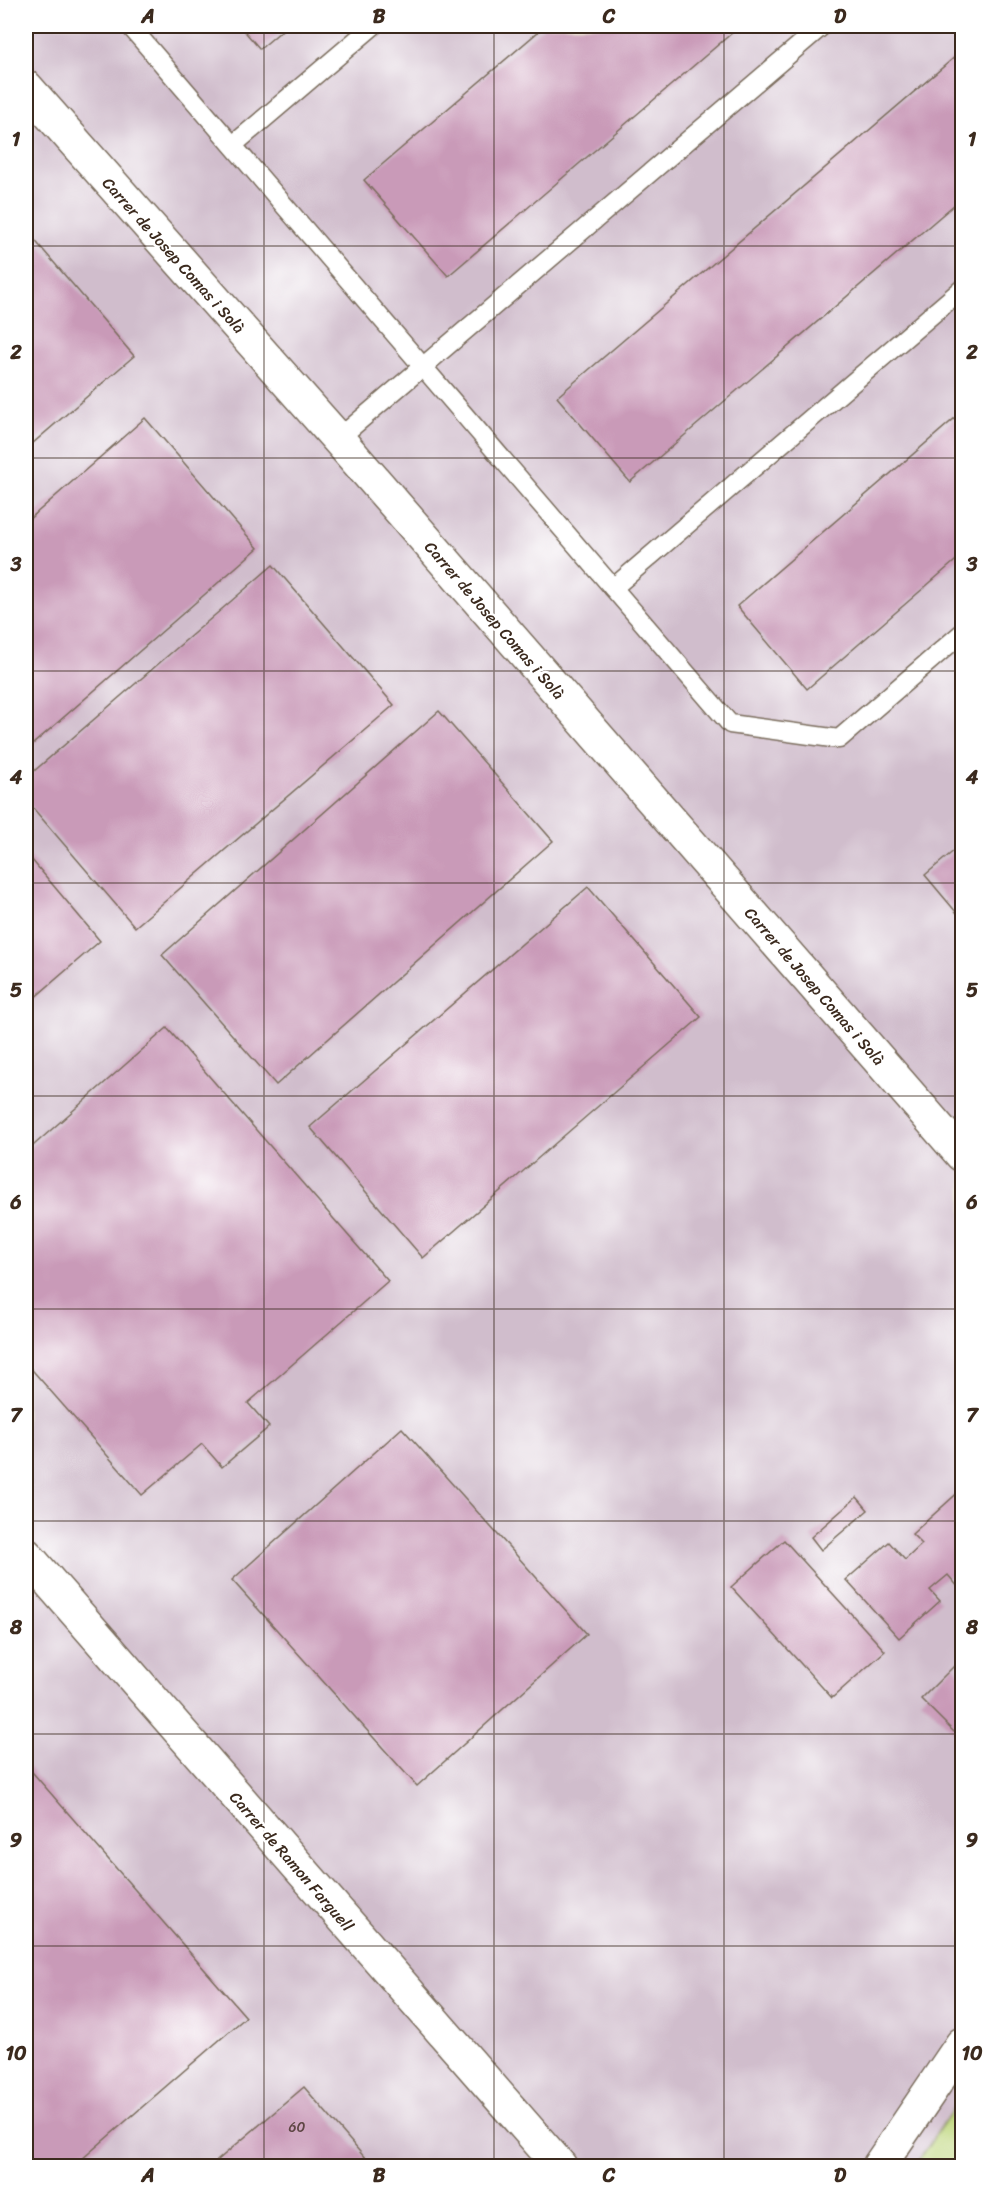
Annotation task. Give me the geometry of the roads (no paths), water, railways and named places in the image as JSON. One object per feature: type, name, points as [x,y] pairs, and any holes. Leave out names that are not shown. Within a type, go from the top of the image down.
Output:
[{"type":"street","name":"Carrer de Josep Comas i Solà","points":[[26,87],[338,439],[963,1155]]},
{"type":"street","name":"Carrer de Ramon Farguell","points":[[26,1555],[560,2166]]},
{"type":"street","points":[[879,2166],[963,2044]]},
{"type":"lane","points":[[130,26],[730,724],[839,739],[963,633]]},
{"type":"lane","points":[[233,145],[373,26]]},
{"type":"lane","points":[[338,439],[822,26]]},
{"type":"lane","points":[[613,588],[963,289]]}]
